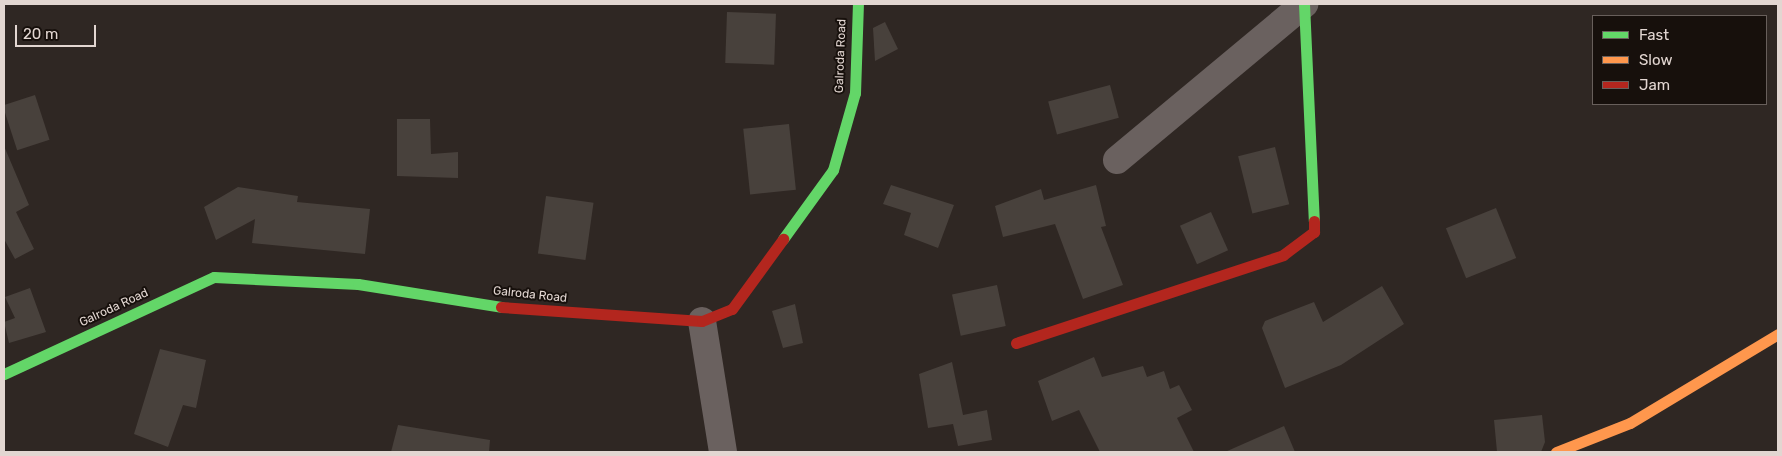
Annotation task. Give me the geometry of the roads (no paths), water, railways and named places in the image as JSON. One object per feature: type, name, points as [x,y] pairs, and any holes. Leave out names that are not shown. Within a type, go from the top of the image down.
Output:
[{"type":"street","name":"Galroda Road","points":[[4,374],[214,277],[358,284],[523,311],[702,322],[732,309],[833,170],[855,93],[858,4]]},
{"type":"street","points":[[1117,160],[1304,4]]},
{"type":"street","points":[[1016,343],[1283,255],[1314,232],[1304,4]]},
{"type":"street","points":[[702,322],[723,452]]},
{"type":"street","points":[[1556,452],[1630,423],[1778,334]]}]
